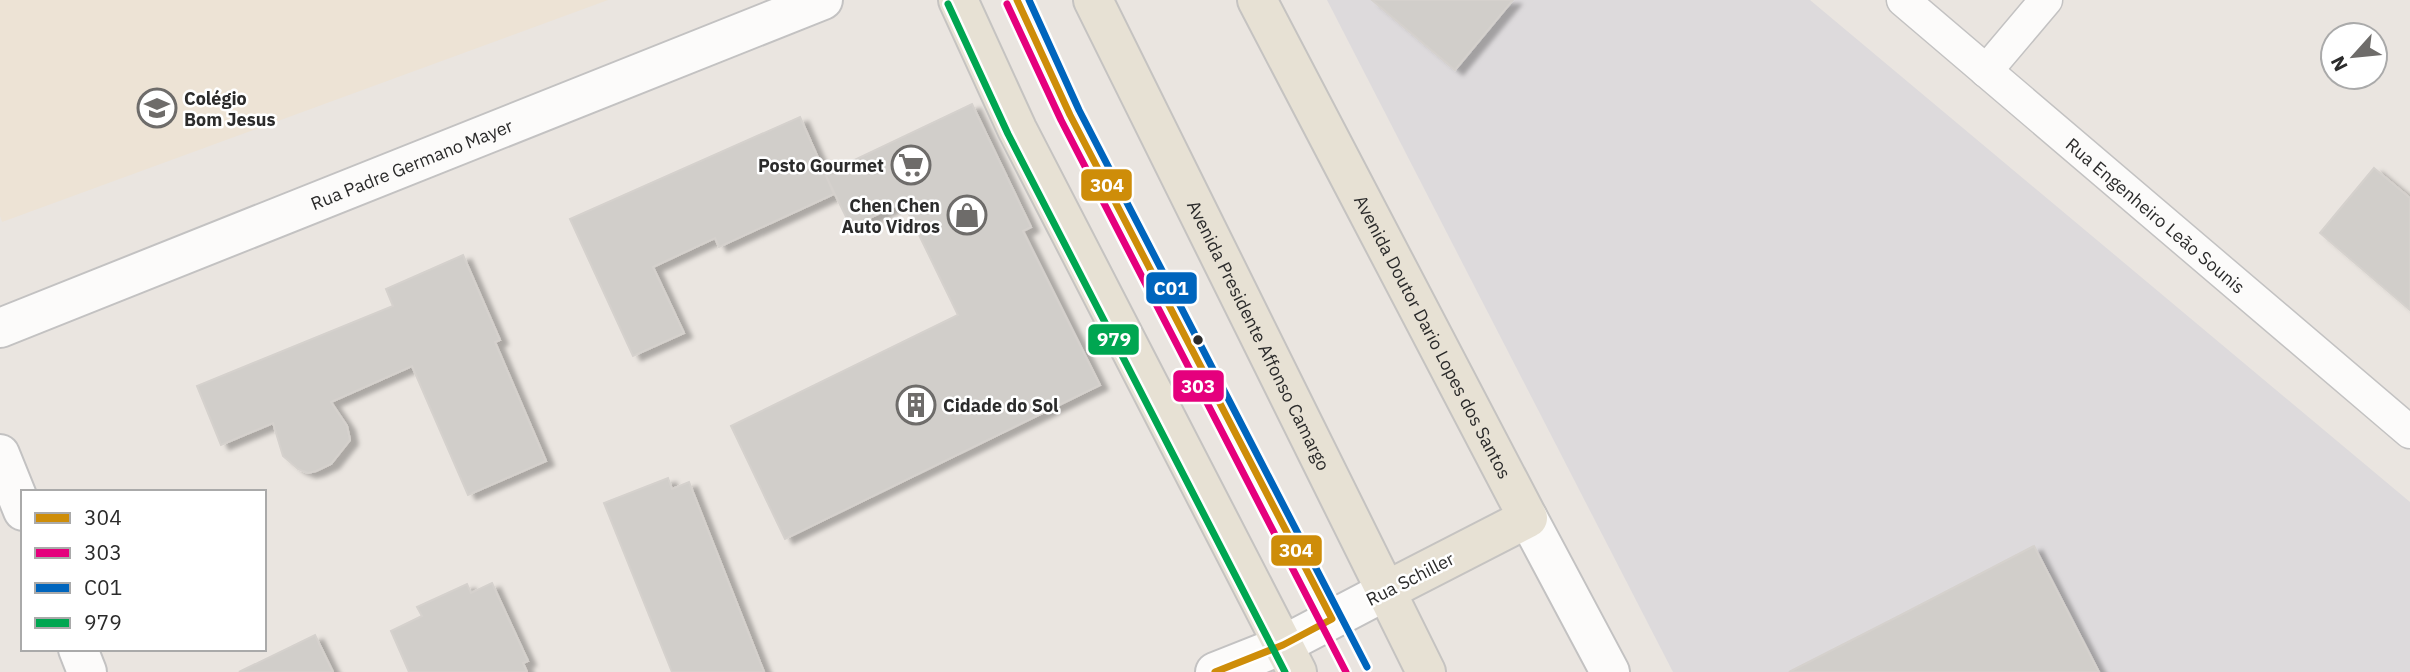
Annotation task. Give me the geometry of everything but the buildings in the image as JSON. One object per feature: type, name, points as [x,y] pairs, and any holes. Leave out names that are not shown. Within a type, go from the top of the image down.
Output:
[{"type":"main road","points":[[958,0],[1017,129],[1290,659]]},
{"type":"main road","name":"Avenida Presidente Affonso Camargo","points":[[1093,0],[1426,672]]},
{"type":"main road","name":"Avenida Doutor Dario Lopes dos Santos","points":[[1257,0],[1528,518]]},
{"type":"main road","name":"Rua Schiller","points":[[1386,591],[1528,518]]},
{"type":"street","name":"Rua Padre Germano Mayer","points":[[0,328],[823,0]]},
{"type":"street","name":"Rua Engenheiro Leão Sounis","points":[[1903,0],[2410,432]]},
{"type":"street","points":[[1986,71],[2046,0]]},
{"type":"street","points":[[0,454],[21,506]]},
{"type":"street","name":"Avenida Doutor Dario Lopes dos Santos","points":[[1528,518],[1609,672]]},
{"type":"street","name":"Rua Schiller","points":[[1215,672],[1290,659],[1386,591]]},
{"type":"street","points":[[79,651],[87,672]]},
{"type":"shaded area","name":"Colégio Bom Jesus","points":[[0,0],[608,0],[2,222]]},
{"type":"shaded area","points":[[1327,0],[1810,0],[2410,502],[2410,672],[1673,672]]},
{"type":"transit line","name":"304","points":[[1017,0],[1070,115],[1332,619],[1283,645],[1215,672]]},
{"type":"transit line","name":"C01","points":[[1029,0],[1079,110],[1367,667]]},
{"type":"transit line","name":"979","points":[[948,4],[1008,134],[1285,672]]},
{"type":"transit line","name":"303","points":[[1007,4],[1061,120],[1346,672]]},
{"type":"place","name":"Colégio Bom Jesus","points":[[157,108]]},
{"type":"place","name":"Posto Gourmet","points":[[911,165]]},
{"type":"place","name":"Chen Chen Auto Vidros","points":[[967,215]]},
{"type":"place","name":"Cidade do Sol","points":[[916,405]]}]
